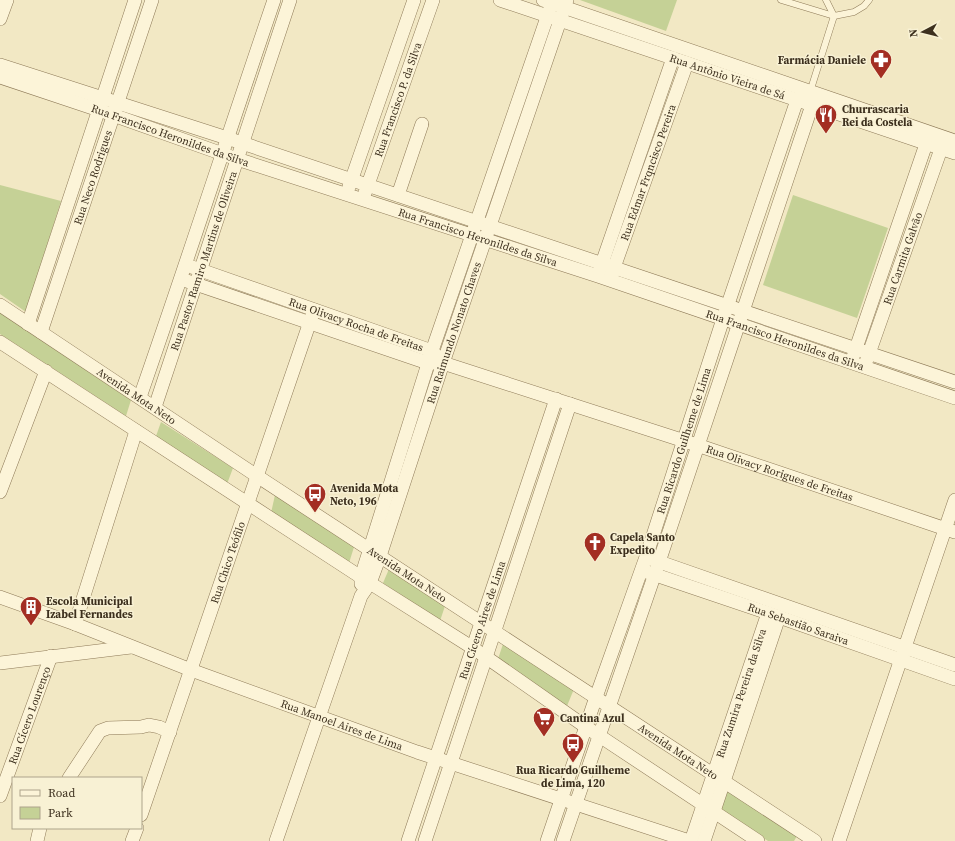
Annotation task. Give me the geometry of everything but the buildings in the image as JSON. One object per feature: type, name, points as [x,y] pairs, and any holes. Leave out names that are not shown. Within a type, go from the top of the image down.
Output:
[{"type":"street","points":[[0,19],[7,0]]},
{"type":"street","name":"Rua Neco Rodrigues","points":[[28,324],[135,0]]},
{"type":"street","name":"Rua Neco Rodrigues","points":[[41,332],[152,0]]},
{"type":"street","name":"Rua Pastor Ramiro Martins de Oliveira","points":[[140,398],[274,0]]},
{"type":"street","name":"Rua Pastor Ramiro Martins de Oliveira","points":[[155,407],[290,0]]},
{"type":"street","name":"Rua Francisco P. da Silva","points":[[346,194],[414,0]]},
{"type":"street","name":"Rua Francisco P. da Silva","points":[[362,200],[433,0]]},
{"type":"street","name":"Rua Antônio Vieira de Sá","points":[[500,0],[955,153]]},
{"type":"street","name":"Rua Antônio Vieira de Sá","points":[[556,2],[810,92],[955,141]]},
{"type":"street","name":"Rua Raimundo Nonato Chaves","points":[[276,841],[361,596],[408,452],[443,363],[490,226],[553,18],[556,2]]},
{"type":"street","name":"Rua Raimundo Nonato Chaves","points":[[408,452],[430,357],[477,221],[553,18]]},
{"type":"street","name":"Rua Edmar Frqncisco Pereira","points":[[608,266],[640,155],[673,58]]},
{"type":"street","name":"Rua Edmar Frqncisco Pereira","points":[[603,279],[652,160],[687,63]]},
{"type":"street","name":"Rua Francisco Heronildes da Silva","points":[[0,65],[116,109],[227,138],[955,382]]},
{"type":"street","name":"Rua Francisco Heronildes da Silva","points":[[0,77],[101,104]]},
{"type":"street","points":[[797,100],[810,92]]},
{"type":"street","name":"Rua Ricardo Guilheme de Lima","points":[[563,841],[608,706],[659,562],[812,105],[810,92]]},
{"type":"street","name":"Rua Ricardo Guilheme de Lima","points":[[547,841],[646,557],[723,319],[797,100]]},
{"type":"street","name":"Rua Francisco Heronildes da Silva","points":[[116,109],[222,153],[738,324],[955,398]]},
{"type":"street","points":[[398,195],[422,124]]},
{"type":"street","name":"Rua Carmita Galvão","points":[[851,362],[926,144]]},
{"type":"street","name":"Rua Carmita Galvão","points":[[865,367],[868,353],[941,149]]},
{"type":"street","points":[[640,155],[652,160]]},
{"type":"street","name":"Rua Olivacy Rocha de Freitas","points":[[186,265],[278,298],[312,316],[430,357],[443,363]]},
{"type":"street","name":"Rua Olivacy Rocha de Freitas","points":[[181,279],[274,310],[312,316]]},
{"type":"street","points":[[274,310],[278,298]]},
{"type":"street","name":"Avenida Mota Neto","points":[[0,305],[257,476],[815,841]]},
{"type":"street","name":"Rua Chico Teófilo","points":[[142,812],[312,316]]},
{"type":"street","points":[[0,342],[365,580],[473,648],[485,658],[598,736],[758,841]]},
{"type":"street","name":"Rua Olivacy Rorigues de Freitas","points":[[443,363],[697,445],[950,531]]},
{"type":"street","points":[[0,492],[46,371]]},
{"type":"street","points":[[936,391],[941,378]]},
{"type":"street","name":"Rua Cícero Aires de Lima","points":[[408,841],[556,399]]},
{"type":"street","name":"Rua Cícero Aires de Lima","points":[[425,841],[570,404]]},
{"type":"street","points":[[75,624],[136,431]]},
{"type":"street","points":[[839,841],[903,654],[950,531],[955,500]]},
{"type":"street","points":[[514,524],[528,530]]},
{"type":"street","points":[[654,532],[667,536]]},
{"type":"street","name":"Rua Sebastião Saraiva","points":[[646,557],[903,654],[955,679]]},
{"type":"street","name":"Rua Sebastião Saraiva","points":[[641,570],[773,615],[903,654],[955,665]]},
{"type":"street","name":"Rua Manoel Aires de Lima","points":[[0,597],[75,624],[191,670],[436,758],[690,841]]},
{"type":"street","name":"Rua Zumira Pereira da Silva","points":[[704,841],[709,808],[773,615]]},
{"type":"street","points":[[0,663],[133,647]]},
{"type":"street","name":"Rua Cícero Lourenço","points":[[0,796],[6,763],[51,656]]},
{"type":"street","points":[[70,777],[100,731],[104,729],[141,727],[149,725],[159,727],[170,732]]},
{"type":"street","name":"Rua Zumira Pereira da Silva","points":[[690,841],[709,808]]},
{"type":"street","points":[[37,841],[40,829]]},
{"type":"street","points":[[132,841],[137,829]]},
{"type":"lane","points":[[781,0],[834,16],[854,12],[864,6],[869,0]]},
{"type":"lane","points":[[826,0],[834,16]]},
{"type":"lane","name":"Rua Ricardo Guilheme de Lima","points":[[810,92],[834,16]]},
{"type":"green space","points":[[580,0],[677,0],[666,31]]},
{"type":"green space","points":[[0,185],[61,201],[26,312],[0,294]]},
{"type":"green space","points":[[793,195],[888,228],[857,318],[763,285]]},
{"type":"green space","points":[[0,312],[131,400],[126,416],[0,334]]},
{"type":"green space","points":[[161,422],[233,468],[227,484],[155,439]]},
{"type":"green space","points":[[275,495],[354,547],[349,563],[271,513]]},
{"type":"green space","points":[[389,569],[445,606],[440,621],[383,583]]},
{"type":"green space","points":[[503,644],[574,689],[567,706],[498,659]]},
{"type":"green space","points":[[729,787],[797,836],[794,841],[768,841],[721,809]]},
{"type":"place","name":"Farmácia Daniele","points":[[881,80]]},
{"type":"place","name":"Churrascaria Rei da Costela","points":[[826,134]]},
{"type":"place","name":"Avenida Mota Neto, 196","points":[[315,514]]},
{"type":"place","name":"Capela Santo Expedito","points":[[595,562]]},
{"type":"place","name":"Escola Municipal Izabel Fernandes","points":[[31,626]]},
{"type":"place","name":"Cantina Azul","points":[[544,738]]},
{"type":"place","name":"Rua Ricardo Guilheme de Lima, 120","points":[[573,764]]}]
